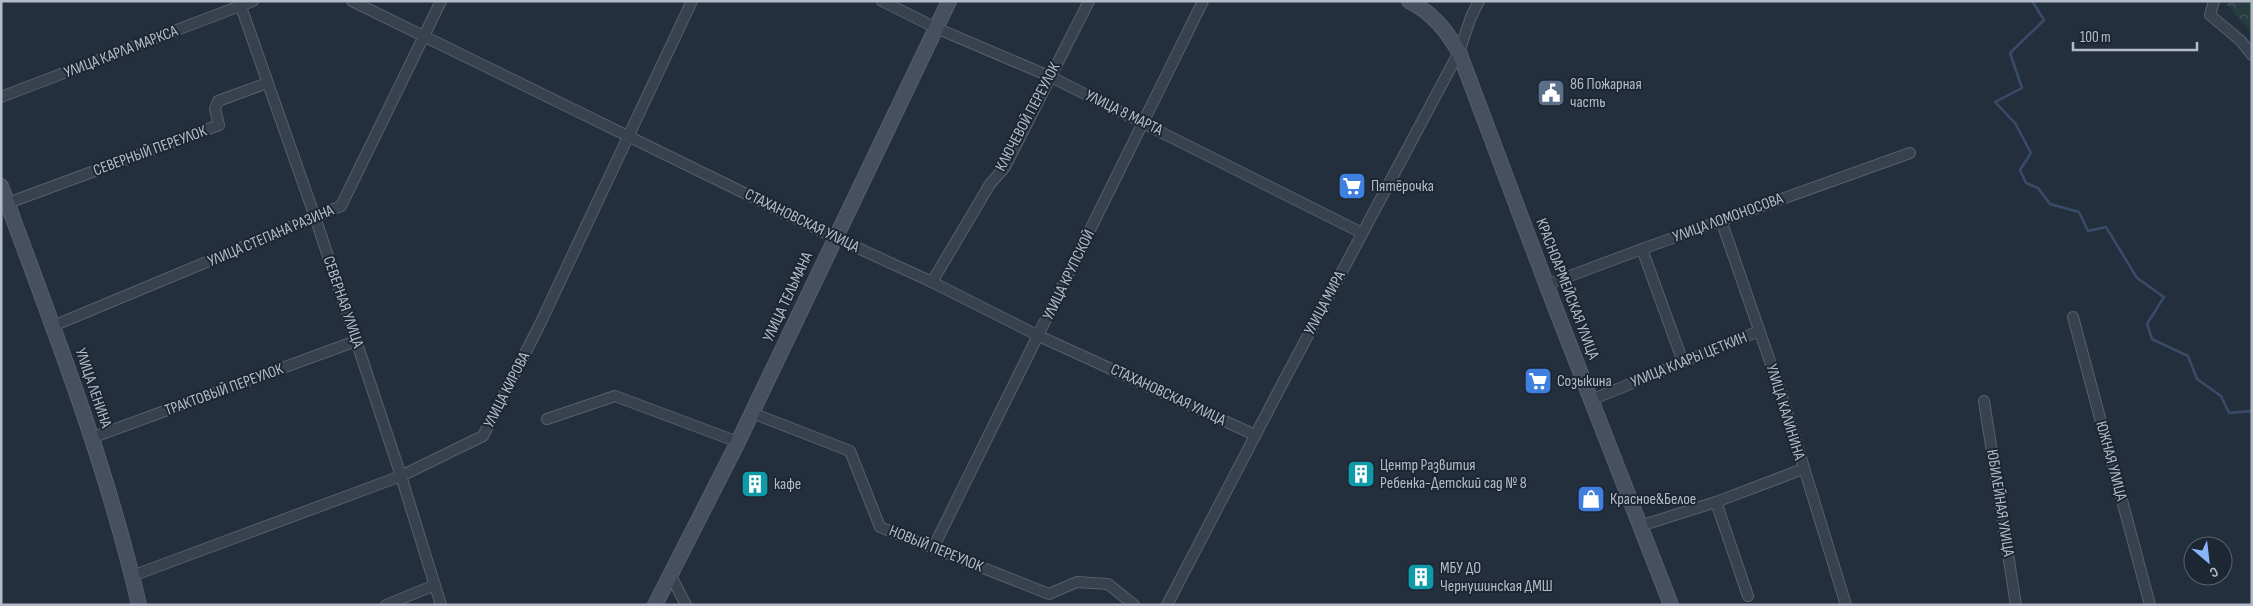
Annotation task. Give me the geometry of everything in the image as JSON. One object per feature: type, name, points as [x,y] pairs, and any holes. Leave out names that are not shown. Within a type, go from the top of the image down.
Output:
[{"type":"street","points":[[240,4],[253,1]]},
{"type":"street","name":"СТАХАНОВСКАЯ УЛИЦА","points":[[352,1],[836,238],[932,282],[1039,336],[1255,435]]},
{"type":"street","name":"УЛИЦА СТЕПАНА РАЗИНА","points":[[53,326],[341,206],[441,1]]},
{"type":"street","name":"УЛИЦА КИРОВА","points":[[132,576],[402,476],[483,436],[540,324],[692,1]]},
{"type":"street","name":"УЛИЦА 8 МАРТА","points":[[882,1],[936,28],[1051,77],[1362,233]]},
{"type":"street","name":"УЛИЦА ТЕЛЬМАНА","points":[[654,605],[671,576],[738,442],[949,1]]},
{"type":"street","name":"КЛЮЧЕВОЙ ПЕРЕУЛОК","points":[[932,282],[990,184],[1005,167],[1088,1]]},
{"type":"street","name":"УЛИЦА КРУПСКОЙ","points":[[932,548],[1039,336],[1203,1]]},
{"type":"street","name":"КРАСНОАРМЕЙСКАЯ УЛИЦА","points":[[1409,1],[1424,8],[1444,27],[1459,52],[1546,286],[1671,605]]},
{"type":"street","name":"УЛИЦА МИРА","points":[[1167,605],[1255,435],[1459,52],[1471,17],[1479,1]]},
{"type":"street","points":[[2214,1],[2210,15],[2241,41],[2252,55]]},
{"type":"street","name":"СЕВЕРНАЯ УЛИЦА","points":[[240,4],[402,476],[441,605]]},
{"type":"street","name":"УЛИЦА КАРЛА МАРКСА","points":[[1,97],[240,4]]},
{"type":"street","name":"СЕВЕРНЫЙ ПЕРЕУЛОК","points":[[8,203],[219,125],[216,109],[218,101],[267,83]]},
{"type":"street","name":"УЛИЦА ЛОМОНОСОВА","points":[[1546,286],[1721,220],[1910,154]]},
{"type":"street","name":"УЛИЦА ЛЕНИНА","points":[[1,186],[53,326],[91,438],[139,605]]},
{"type":"street","name":"УЛИЦА КАЛИНИНА","points":[[1721,220],[1782,396],[1846,605]]},
{"type":"street","points":[[1642,249],[1683,362]]},
{"type":"street","name":"ЮЖНАЯ УЛИЦА","points":[[2073,316],[2150,605]]},
{"type":"street","name":"УЛИЦА КЛАРЫ ЦЕТКИН","points":[[1590,400],[1759,331]]},
{"type":"street","name":"ТРАКТОВЫЙ ПЕРЕУЛОК","points":[[91,438],[356,341]]},
{"type":"street","points":[[547,419],[615,396],[738,442]]},
{"type":"street","name":"ЮБИЛЕЙНАЯ УЛИЦА","points":[[1984,401],[2016,605]]},
{"type":"street","name":"НОВЫЙ ПЕРЕУЛОК","points":[[752,413],[850,450],[880,527],[1048,594],[1078,582],[1108,584],[1134,605]]},
{"type":"street","points":[[1640,526],[1716,502],[1803,468]]},
{"type":"street","points":[[1716,502],[1748,596]]},
{"type":"street","points":[[671,576],[686,605]]},
{"type":"street","points":[[386,605],[435,585]]},
{"type":"green space","points":[[2224,1],[2252,1],[2252,34]]},
{"type":"waterway","points":[[2032,1],[2044,20],[2010,53],[2022,88],[1995,102],[2015,123],[2031,153],[2020,170],[2026,183],[2038,188],[2050,204],[2079,212],[2088,231],[2106,227],[2137,278],[2164,297],[2147,324],[2152,339],[2188,356],[2197,379],[2221,396],[2229,413],[2252,411]]},
{"type":"place","name":"86 Пожарная часть","points":[[1551,93]]},
{"type":"place","name":"Пятёрочка","points":[[1352,186]]},
{"type":"place","name":"Созыкина","points":[[1538,381]]},
{"type":"place","name":"Центр Развития Ребенка-Детский сад № 8","points":[[1361,474]]},
{"type":"place","name":"кафе","points":[[755,484]]},
{"type":"place","name":"Красное&Белое","points":[[1591,499]]},
{"type":"place","name":"МБУ ДО Чернушинская ДМШ","points":[[1421,577]]}]
